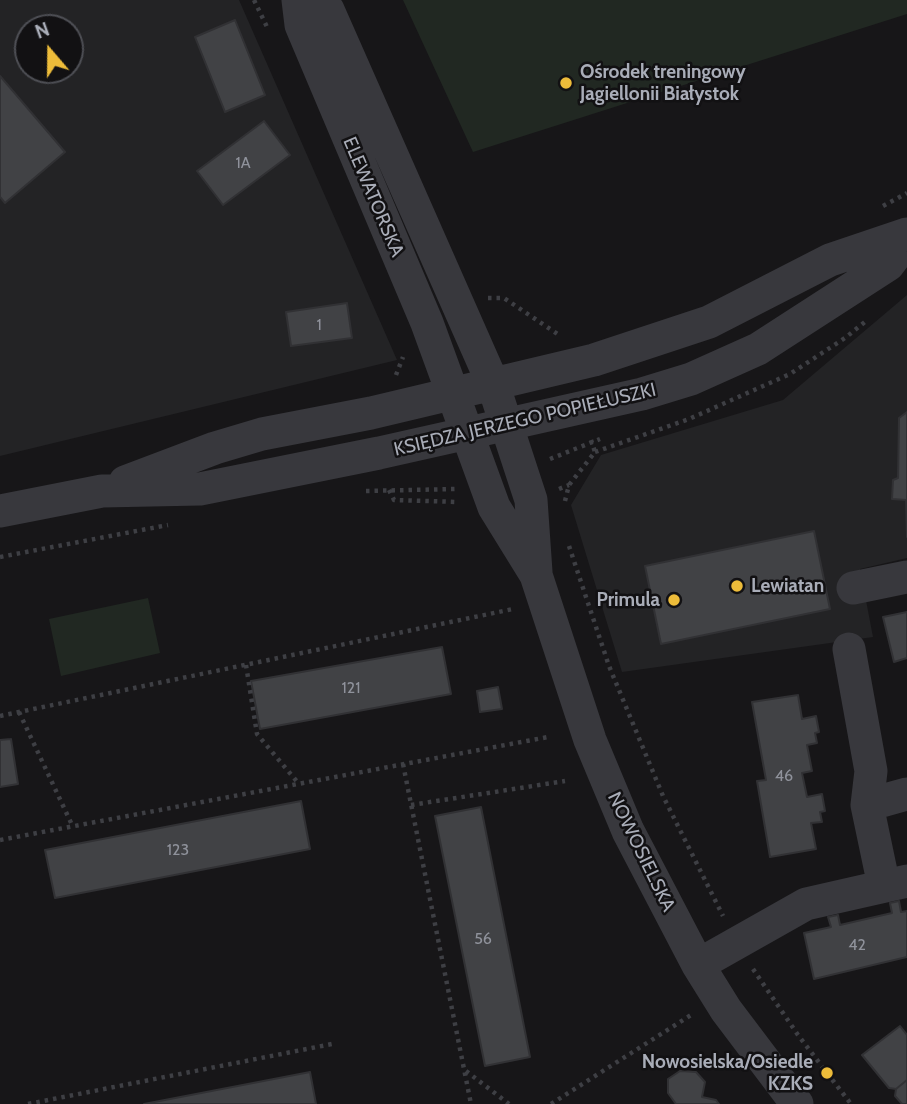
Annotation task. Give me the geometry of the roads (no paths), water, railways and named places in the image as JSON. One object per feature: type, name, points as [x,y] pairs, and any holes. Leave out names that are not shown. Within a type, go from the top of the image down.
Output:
[{"type":"street","name":"ELEWATORSKA","points":[[298,0],[301,25],[454,393],[468,434]]},
{"type":"street","name":"ELEWATORSKA","points":[[318,0],[328,10],[493,384],[505,424]]},
{"type":"street","name":"KSIĘDZA JERZEGO POPIEŁUSZKI","points":[[0,511],[102,491],[215,448],[262,434],[371,413],[594,360],[709,322],[830,260],[907,234]]},
{"type":"street","name":"KSIĘDZA JERZEGO POPIEŁUSZKI","points":[[102,491],[200,489],[468,434],[642,394],[691,379],[758,349],[888,265],[907,240]]},
{"type":"street","name":"NOWOSIELSKA","points":[[505,424],[531,500],[536,575]]},
{"type":"street","name":"NOWOSIELSKA","points":[[468,434],[494,507],[536,575],[590,740],[628,831],[698,965],[726,1010],[797,1104]]},
{"type":"street","points":[[853,588],[907,577]]},
{"type":"street","points":[[698,965],[806,904],[895,883],[867,805],[872,771],[849,649]]},
{"type":"street","points":[[867,805],[907,794]]},
{"type":"place","name":"Ośrodek treningowy Jagiellonii Białystok","points":[[566,83]]},
{"type":"place","name":"Lewiatan","points":[[737,586]]},
{"type":"place","name":"Primula","points":[[674,600]]},
{"type":"place","name":"Nowosielska/Osiedle KZKS","points":[[827,1073]]}]
